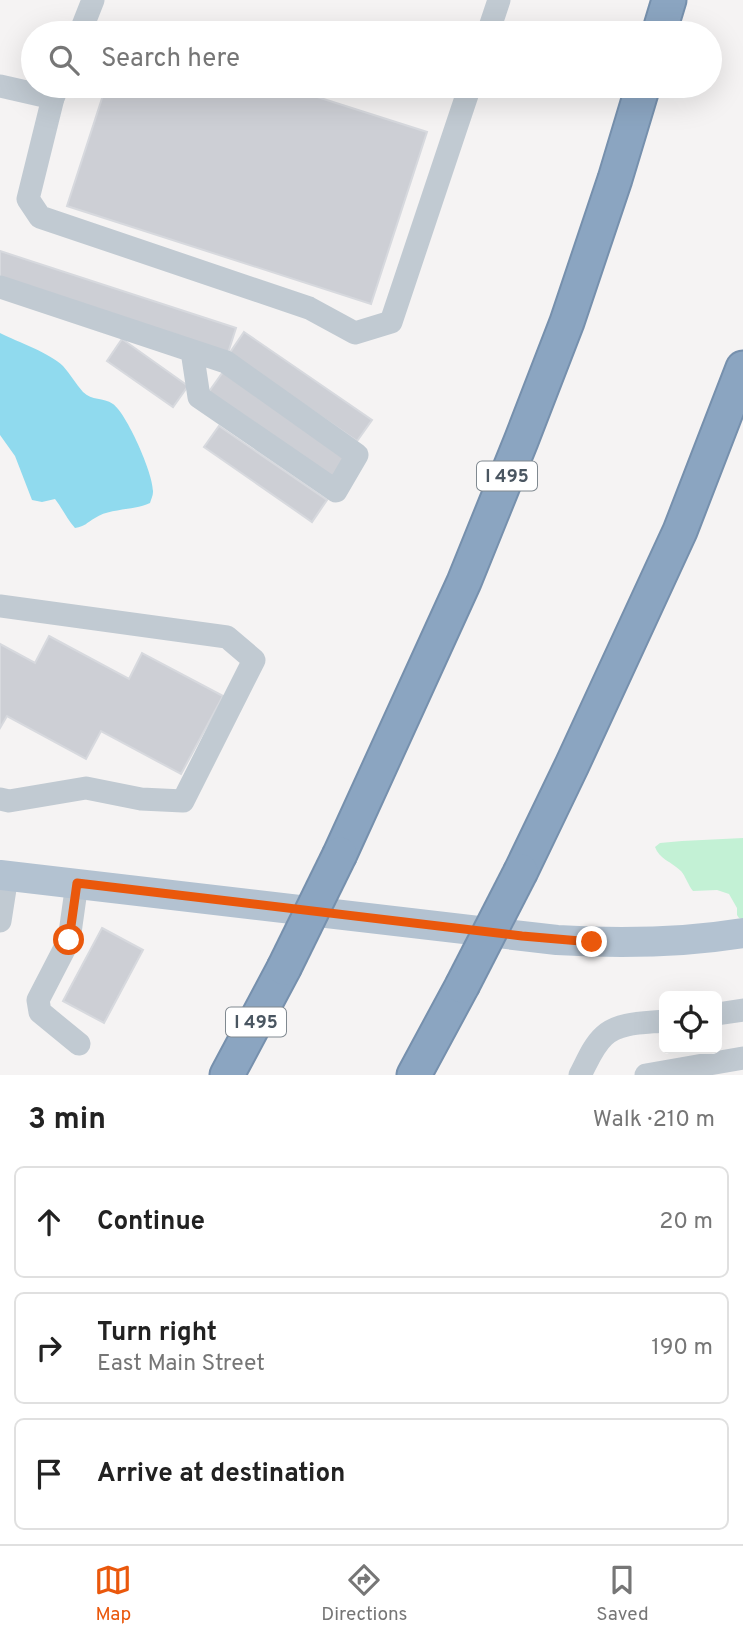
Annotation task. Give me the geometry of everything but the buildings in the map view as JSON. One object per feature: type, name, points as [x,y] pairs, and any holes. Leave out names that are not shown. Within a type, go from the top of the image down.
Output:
[{"type":"highway","points":[[663,21],[669,0]]},
{"type":"highway","name":"I 495","points":[[227,1075],[340,854],[464,582],[571,309],[639,98]]},
{"type":"highway","points":[[414,1075],[521,871],[572,765],[680,531],[743,368]]},
{"type":"main road","points":[[3,875],[557,940],[662,942],[743,933]]},
{"type":"lane","points":[[84,21],[93,0]]},
{"type":"lane","points":[[492,21],[499,0]]},
{"type":"lane","points":[[0,86],[21,88]]},
{"type":"lane","points":[[53,98],[28,199],[40,217],[309,309],[355,333],[391,322],[466,98]]},
{"type":"lane","points":[[0,287],[226,362],[357,455],[336,491],[199,397],[192,351]]},
{"type":"lane","points":[[0,606],[227,638],[254,660],[183,801],[141,799],[86,788],[9,801],[0,799]]},
{"type":"lane","points":[[0,921],[3,875]]},
{"type":"lane","points":[[77,883],[69,940],[38,1000],[40,1012],[79,1044]]},
{"type":"lane","points":[[722,1013],[743,1010]]},
{"type":"lane","points":[[580,1075],[605,1035],[618,1027],[659,1022]]},
{"type":"lane","points":[[646,1075],[743,1058]]},
{"type":"green space","points":[[743,838],[743,919],[737,915],[737,908],[729,894],[717,890],[693,891],[681,871],[655,847],[660,843]]},
{"type":"water","points":[[0,333],[57,361],[86,395],[109,402],[119,410],[132,432],[149,472],[153,492],[150,503],[101,515],[75,528],[55,499],[42,502],[32,500],[15,456],[0,435]]},
{"type":"route","points":[[69,940],[77,883],[592,942]]}]
